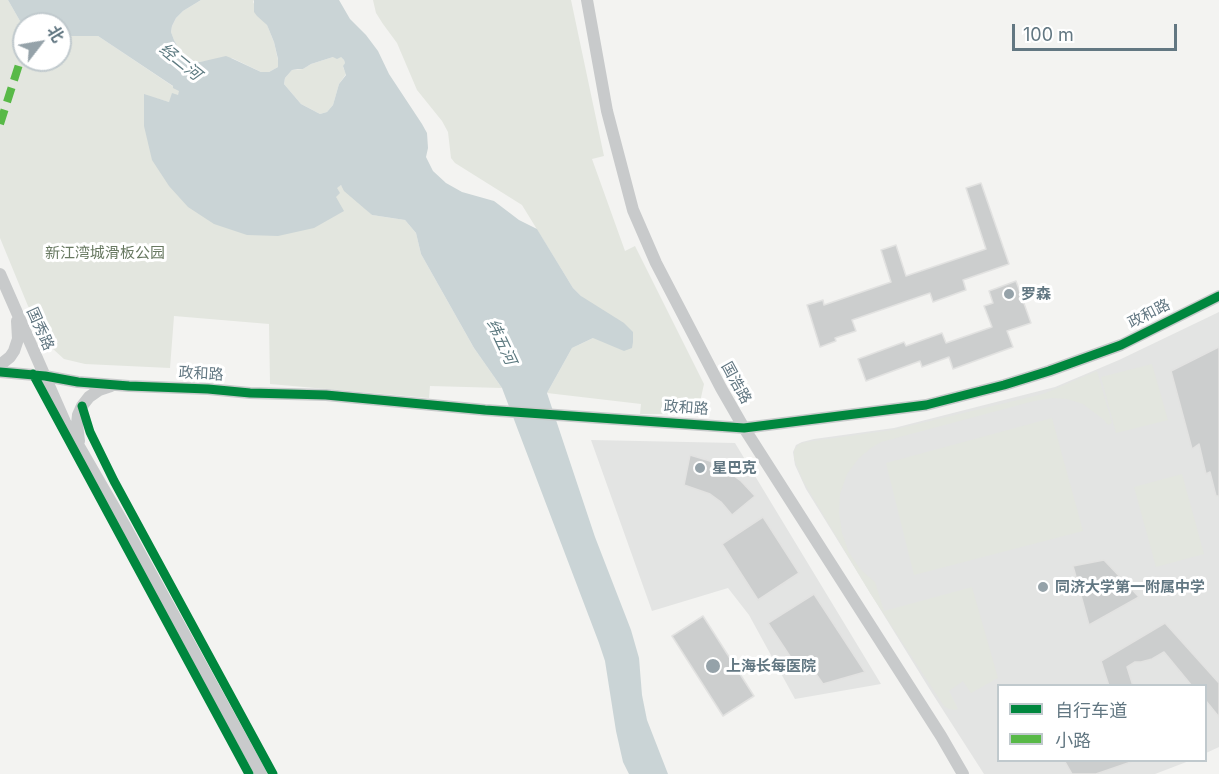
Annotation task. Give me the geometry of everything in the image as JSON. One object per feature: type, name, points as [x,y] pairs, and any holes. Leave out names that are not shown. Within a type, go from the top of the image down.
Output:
[{"type":"street","name":"国浩路","points":[[587,0],[607,111],[633,210],[656,263],[744,428],[963,774]]},
{"type":"street","name":"国秀路","points":[[0,274],[65,422],[125,526],[261,774]]},
{"type":"street","name":"政和路","points":[[80,448],[76,424],[78,415],[89,397],[112,385],[326,395],[490,410],[744,428],[926,405],[1004,385],[1121,345],[1219,296]]},
{"type":"street","points":[[0,365],[10,357],[18,339],[15,308]]},
{"type":"street","name":"政和路","points":[[0,372],[129,386]]},
{"type":"shaded area","name":"同济大学第一附属中学","points":[[1219,312],[1219,747],[1207,753],[1207,684],[997,684],[997,762],[1186,762],[1155,774],[984,774],[806,489],[795,465],[793,452],[796,445],[814,439],[894,428],[1055,387],[1119,360]]},
{"type":"shaded area","points":[[591,440],[735,443],[881,684],[795,699],[749,615],[728,588],[652,611]]},
{"type":"green space","name":"新江湾城滑板公园","points":[[0,0],[8,0],[15,12],[12,12],[12,72],[72,72],[72,36],[98,36],[180,91],[169,102],[144,95],[336,196],[337,187],[341,185],[372,215],[405,220],[416,233],[421,254],[474,348],[502,388],[430,386],[429,398],[270,384],[269,324],[174,316],[170,368],[85,364],[64,359],[53,349],[28,306],[0,238]]},
{"type":"green space","points":[[201,0],[254,0],[274,42],[278,67],[269,72],[261,72],[232,58],[194,62],[185,58],[174,40],[171,32],[172,26],[183,11]]},
{"type":"green space","points":[[373,0],[571,0],[604,156],[592,159],[625,251],[635,246],[704,384],[700,402],[687,414],[640,414],[641,404],[547,393],[572,348],[593,338],[581,296],[573,288],[522,205],[455,163],[451,158],[448,132],[417,90],[397,43],[376,13]]},
{"type":"green space","points":[[333,57],[341,57],[344,60],[343,67],[346,74],[339,84],[333,105],[327,112],[320,114],[301,104],[284,84],[285,78],[292,70],[303,69]]},
{"type":"green space","points":[[1152,364],[1168,420],[1116,433],[1101,377]]},
{"type":"green space","points":[[1097,371],[1112,423],[1108,425],[1083,404],[1067,399],[1052,398],[1034,401],[881,442],[859,458],[847,474],[840,494],[839,513],[842,533],[849,553],[861,570],[875,582],[884,611],[972,587],[998,678],[971,693],[963,681],[949,691],[958,709],[949,709],[944,706],[870,593],[803,481],[794,459],[794,450],[799,444],[806,442],[892,430],[1043,394]]},
{"type":"green space","points":[[1052,418],[1083,531],[914,575],[886,463]]},
{"type":"green space","points":[[1182,474],[1204,554],[1156,567],[1134,487]]},
{"type":"water","points":[[8,0],[201,0],[183,11],[172,26],[171,32],[174,40],[185,58],[200,62],[226,56],[261,72],[269,72],[278,67],[278,59],[267,25],[254,12],[254,0],[339,0],[350,19],[378,51],[389,74],[427,133],[426,157],[433,171],[446,183],[462,192],[494,201],[519,220],[537,229],[573,288],[581,296],[624,323],[633,332],[632,348],[624,351],[593,338],[572,348],[547,393],[595,537],[631,630],[639,658],[647,720],[668,774],[629,774],[623,762],[605,661],[502,388],[474,348],[421,254],[416,233],[405,220],[372,215],[344,191],[341,185],[337,188],[340,193],[336,197],[344,211],[314,228],[278,236],[247,235],[214,224],[188,207],[169,186],[152,160],[144,126],[144,94],[169,102],[172,93],[178,95],[179,91],[98,36],[72,36],[72,12],[15,12]],"holes":[[[333,57],[337,59],[341,57],[345,63],[343,66],[346,75],[339,84],[333,105],[327,112],[320,114],[301,104],[284,84],[285,78],[292,70],[303,69]]]},
{"type":"building","points":[[981,183],[1009,264],[963,280],[966,290],[933,302],[930,293],[852,320],[856,331],[835,338],[836,341],[820,347],[807,305],[823,300],[824,305],[891,282],[881,250],[896,245],[906,276],[986,249],[966,188]]},
{"type":"building","points":[[1016,281],[1031,323],[1007,331],[1013,347],[953,369],[949,357],[922,367],[920,361],[866,381],[858,359],[904,342],[906,346],[942,333],[946,343],[992,327],[984,306],[993,303],[989,291]]},
{"type":"building","points":[[1219,347],[1219,496],[1216,496],[1210,472],[1206,474],[1199,444],[1192,449],[1171,371]]},
{"type":"building","points":[[690,455],[710,461],[726,470],[741,481],[755,496],[732,515],[721,502],[710,494],[684,485]]},
{"type":"building","points":[[763,517],[799,573],[758,600],[722,544]]},
{"type":"building","points":[[1104,560],[1139,597],[1089,625],[1073,566]]},
{"type":"building","points":[[814,594],[865,672],[823,684],[807,661],[797,667],[768,623]]},
{"type":"building","name":"上海长每医院","points":[[703,616],[754,696],[723,716],[672,636]]},
{"type":"building","points":[[1165,623],[1219,683],[1219,717],[1207,702],[1207,684],[1190,684],[1164,652],[1152,659],[1135,662],[1127,667],[1132,684],[1108,684],[1101,661]]},
{"type":"building","points":[[1065,762],[1131,762],[1096,774],[1072,774]]},
{"type":"marked path","points":[[0,124],[17,72]]},
{"type":"cycle path","points":[[0,372],[129,386],[326,395],[485,410],[744,428],[926,405],[1004,385],[1121,345],[1219,296]]},
{"type":"cycle path","points":[[33,374],[249,774]]},
{"type":"cycle path","points":[[82,406],[90,432],[114,481],[273,774]]},
{"type":"place","name":"罗森","points":[[1009,294]]},
{"type":"place","name":"星巴克","points":[[700,468]]},
{"type":"place","name":"同济大学第一附属中学","points":[[1043,587]]},
{"type":"place","name":"上海长每医院","points":[[713,666]]},
{"type":"water label","name":"经二河","points":[[180,62]]},
{"type":"water label","name":"纬五河","points":[[501,342]]}]
